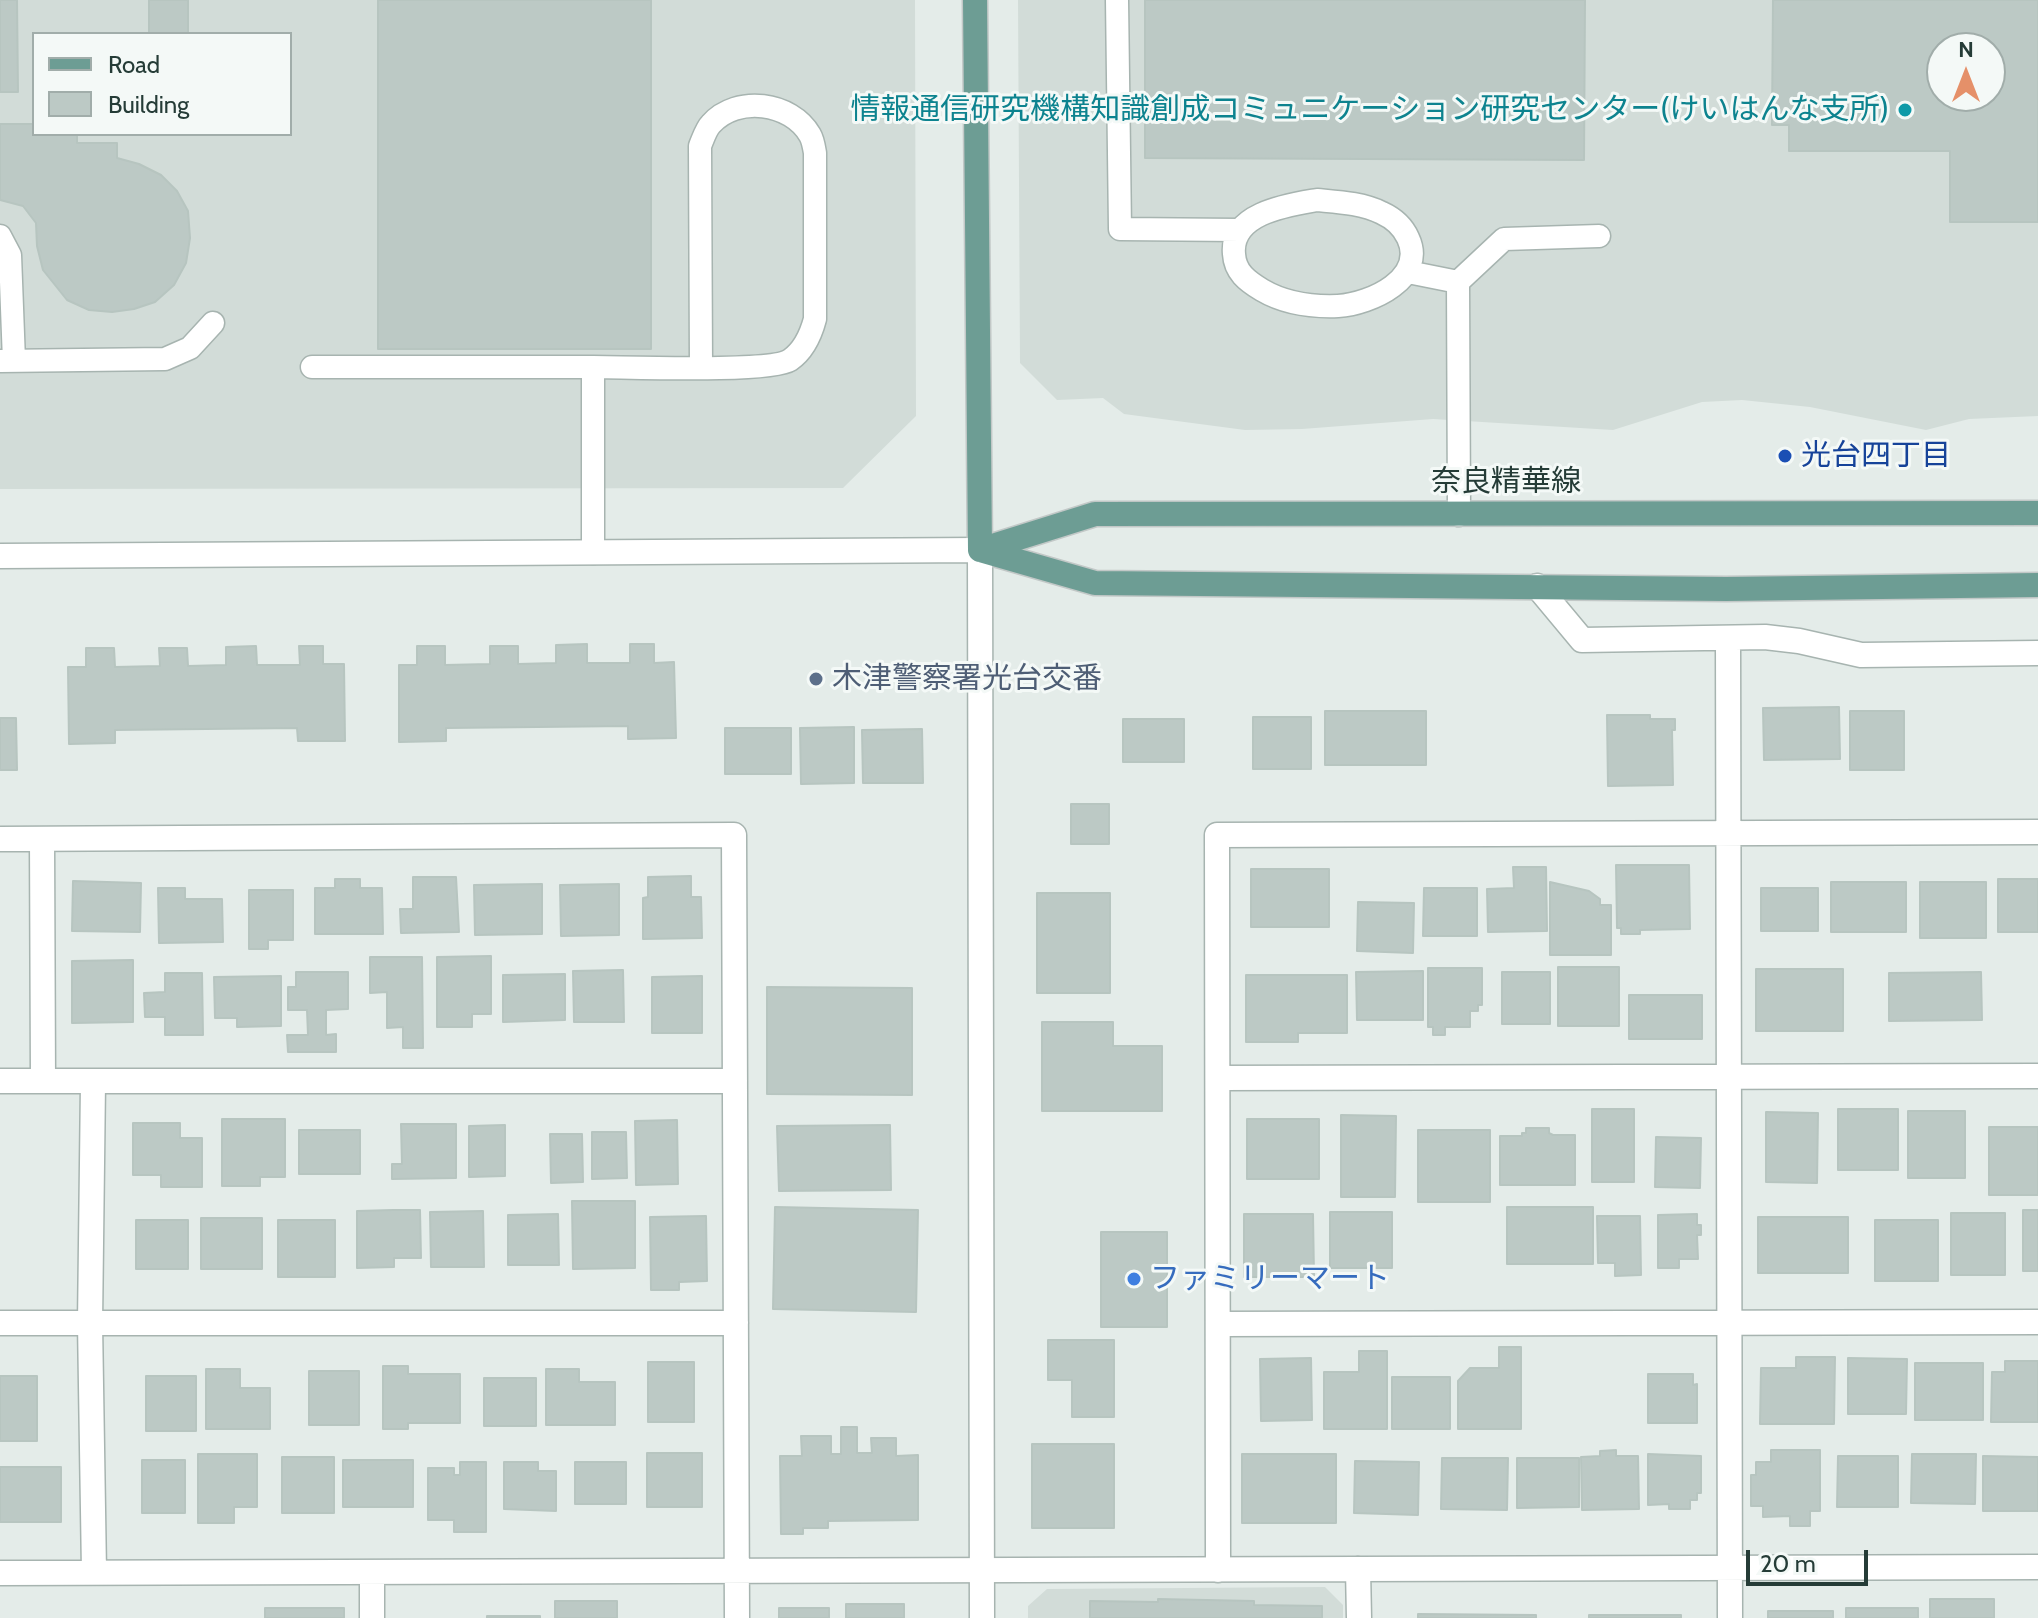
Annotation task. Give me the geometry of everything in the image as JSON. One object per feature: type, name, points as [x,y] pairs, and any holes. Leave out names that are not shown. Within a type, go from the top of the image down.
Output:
[{"type":"main road","points":[[975,0],[980,550],[1095,583],[1726,589],[2038,585]]},
{"type":"main road","name":"奈良精華線","points":[[980,550],[1095,514],[2038,513]]},
{"type":"street","points":[[0,556],[980,550],[982,1618]]},
{"type":"street","points":[[1537,586],[1582,640],[1765,637],[1861,655],[2038,653]]},
{"type":"street","points":[[1728,639],[1730,1618]]},
{"type":"street","points":[[1218,1570],[1217,835],[2038,832]]},
{"type":"street","points":[[0,839],[734,835],[737,1618]]},
{"type":"street","points":[[42,839],[43,1081]]},
{"type":"street","points":[[1218,1078],[2038,1076]]},
{"type":"street","points":[[0,1081],[735,1081]]},
{"type":"street","points":[[93,1083],[90,1323],[94,1572]]},
{"type":"street","points":[[1218,1324],[2038,1322]]},
{"type":"street","points":[[0,1323],[736,1323]]},
{"type":"street","points":[[0,1573],[2038,1567]]},
{"type":"street","points":[[1358,1569],[1359,1618]]},
{"type":"street","points":[[372,1572],[372,1618]]},
{"type":"lane","points":[[1117,0],[1120,229],[1240,230]]},
{"type":"lane","points":[[312,367],[701,367],[775,366],[791,360],[805,344],[815,319],[815,153],[812,136],[798,120],[780,110],[746,105],[728,110],[710,124],[700,146],[701,367]]},
{"type":"lane","points":[[1317,200],[1357,205],[1383,213],[1401,227],[1413,255],[1408,272],[1380,295],[1340,306],[1305,305],[1274,297],[1248,282],[1235,267],[1233,249],[1240,230],[1254,219],[1282,206],[1317,200]]},
{"type":"lane","points":[[0,236],[10,255],[7,361],[165,359],[190,348],[213,323]]},
{"type":"lane","points":[[1459,515],[1458,282],[1504,239],[1599,236]]},
{"type":"lane","points":[[1408,272],[1458,282]]},
{"type":"lane","points":[[593,367],[593,553]]},
{"type":"shaded area","points":[[0,0],[915,0],[916,416],[843,488],[0,489]]},
{"type":"shaded area","points":[[1018,0],[2038,0],[2038,416],[1969,419],[1926,430],[1810,407],[1742,400],[1702,402],[1613,430],[1433,419],[1245,430],[1124,414],[1103,398],[1057,400],[1020,363]]},
{"type":"shaded area","points":[[1325,1587],[1343,1605],[1343,1618],[1028,1618],[1028,1606],[1047,1589]]},
{"type":"building","points":[[0,0],[17,0],[18,92],[0,92]]},
{"type":"building","points":[[149,0],[188,0],[188,32],[149,32]]},
{"type":"building","points":[[378,0],[651,0],[651,349],[378,349]]},
{"type":"building","points":[[1145,0],[1585,0],[1584,160],[1145,158]]},
{"type":"building","name":"情報通信研究機構知識創成コミュニケーション研究センター(けいはんな支所)","points":[[1773,0],[2038,0],[2038,222],[1950,222],[1950,151],[1789,151],[1789,125],[1772,125]]},
{"type":"building","points":[[0,124],[32,124],[32,136],[77,136],[77,143],[117,143],[117,158],[161,175],[177,191],[188,211],[190,238],[186,263],[174,285],[155,302],[112,312],[89,310],[67,300],[43,270],[36,223],[23,206],[0,200]]},
{"type":"building","points":[[587,644],[587,663],[630,663],[630,644],[654,644],[654,663],[674,662],[676,738],[628,739],[628,726],[446,728],[446,741],[399,742],[399,665],[417,665],[417,646],[445,646],[445,665],[490,664],[490,646],[518,646],[518,664],[556,663],[556,645]]},
{"type":"building","points":[[256,646],[257,665],[300,665],[299,646],[323,646],[323,664],[344,664],[345,741],[298,741],[297,728],[115,730],[115,743],[69,744],[68,667],[86,667],[86,648],[114,648],[115,667],[160,666],[159,648],[187,648],[188,666],[226,665],[226,647]]},
{"type":"building","points":[[1839,707],[1840,759],[1764,760],[1763,708]]},
{"type":"building","points":[[1325,711],[1426,711],[1426,765],[1325,765]]},
{"type":"building","points":[[1850,711],[1904,711],[1904,770],[1850,770]]},
{"type":"building","points":[[1607,715],[1650,715],[1650,719],[1675,719],[1675,730],[1672,730],[1673,785],[1608,786]]},
{"type":"building","points":[[1253,717],[1311,717],[1311,769],[1253,769]]},
{"type":"building","points":[[0,718],[16,718],[17,770],[0,770]]},
{"type":"building","points":[[1123,719],[1184,719],[1184,762],[1123,762]]},
{"type":"building","points":[[854,727],[854,783],[801,784],[800,728]]},
{"type":"building","points":[[725,728],[791,728],[791,774],[725,774]]},
{"type":"building","points":[[922,729],[923,783],[863,783],[862,730]]},
{"type":"building","points":[[1071,804],[1109,804],[1109,844],[1071,844]]},
{"type":"building","points":[[1616,865],[1689,865],[1690,929],[1640,930],[1640,934],[1621,934],[1621,928],[1617,928]]},
{"type":"building","points":[[1513,867],[1546,867],[1547,931],[1488,932],[1487,889],[1514,888]]},
{"type":"building","points":[[1251,869],[1329,869],[1329,927],[1251,927]]},
{"type":"building","points":[[691,876],[691,897],[701,897],[702,938],[643,939],[643,898],[648,897],[648,877]]},
{"type":"building","points":[[413,877],[456,877],[459,932],[401,933],[400,909],[413,909]]},
{"type":"building","points":[[335,879],[360,879],[360,888],[382,888],[383,934],[315,934],[315,888],[335,888]]},
{"type":"building","points":[[1998,879],[2038,879],[2038,932],[1998,932]]},
{"type":"building","points":[[73,881],[141,883],[140,932],[72,931]]},
{"type":"building","points":[[1550,882],[1589,891],[1600,899],[1600,905],[1611,905],[1611,955],[1550,955]]},
{"type":"building","points":[[1831,882],[1906,882],[1906,932],[1831,932]]},
{"type":"building","points":[[1920,882],[1986,882],[1986,938],[1920,938]]},
{"type":"building","points":[[542,884],[542,934],[475,935],[474,885]]},
{"type":"building","points":[[619,884],[619,935],[561,936],[560,885]]},
{"type":"building","points":[[158,888],[185,888],[185,899],[222,899],[223,942],[159,943]]},
{"type":"building","points":[[1424,888],[1477,888],[1477,936],[1423,936]]},
{"type":"building","points":[[1761,888],[1818,888],[1818,931],[1761,931]]},
{"type":"building","points":[[249,890],[293,890],[293,940],[268,940],[268,949],[249,949]]},
{"type":"building","points":[[1037,893],[1110,893],[1110,993],[1037,993]]},
{"type":"building","points":[[1358,902],[1414,903],[1413,953],[1357,951]]},
{"type":"building","points":[[491,956],[491,1014],[472,1014],[472,1027],[437,1027],[437,957]]},
{"type":"building","points":[[370,957],[422,957],[423,1048],[403,1048],[403,1027],[387,1028],[387,992],[370,993]]},
{"type":"building","points":[[133,960],[133,1022],[72,1023],[72,961]]},
{"type":"building","points":[[1558,967],[1619,967],[1619,1026],[1558,1026]]},
{"type":"building","points":[[1428,968],[1482,968],[1482,1005],[1478,1005],[1478,1011],[1470,1011],[1470,1027],[1445,1027],[1445,1035],[1433,1035],[1433,1027],[1428,1027]]},
{"type":"building","points":[[1756,969],[1843,969],[1843,1031],[1756,1031]]},
{"type":"building","points":[[623,970],[624,1022],[574,1022],[573,971]]},
{"type":"building","points":[[1423,971],[1423,1020],[1357,1020],[1356,972]]},
{"type":"building","points":[[296,972],[348,972],[348,1009],[326,1010],[326,1035],[336,1034],[336,1052],[288,1052],[287,1035],[308,1035],[307,1010],[288,1010],[288,987],[296,987]]},
{"type":"building","points":[[1502,972],[1550,972],[1550,1024],[1502,1024]]},
{"type":"building","points":[[1981,972],[1982,1020],[1889,1021],[1889,973]]},
{"type":"building","points":[[165,973],[202,973],[203,1035],[165,1035],[165,1017],[145,1017],[144,993],[165,992]]},
{"type":"building","points":[[565,974],[565,1020],[503,1022],[503,975]]},
{"type":"building","points":[[1246,975],[1347,975],[1347,1033],[1298,1033],[1298,1042],[1246,1042]]},
{"type":"building","points":[[281,976],[281,1026],[237,1027],[237,1018],[215,1018],[214,977]]},
{"type":"building","points":[[702,976],[702,1033],[652,1033],[652,977]]},
{"type":"building","points":[[767,987],[912,988],[912,1095],[767,1094]]},
{"type":"building","points":[[1629,995],[1702,995],[1702,1039],[1629,1039]]},
{"type":"building","points":[[1042,1022],[1113,1022],[1113,1046],[1162,1046],[1162,1111],[1042,1111]]},
{"type":"building","points":[[1592,1109],[1634,1109],[1634,1182],[1592,1182]]},
{"type":"building","points":[[1838,1109],[1898,1109],[1898,1170],[1838,1170]]},
{"type":"building","points":[[1908,1111],[1965,1111],[1965,1178],[1908,1178]]},
{"type":"building","points":[[1766,1112],[1818,1113],[1817,1183],[1766,1182]]},
{"type":"building","points":[[1341,1115],[1396,1116],[1395,1197],[1341,1197]]},
{"type":"building","points":[[222,1119],[285,1119],[285,1177],[260,1177],[260,1186],[222,1186]]},
{"type":"building","points":[[1247,1119],[1319,1119],[1319,1179],[1247,1179]]},
{"type":"building","points":[[677,1120],[678,1184],[636,1185],[635,1121]]},
{"type":"building","points":[[133,1123],[180,1123],[180,1138],[202,1138],[202,1187],[161,1187],[161,1175],[133,1175]]},
{"type":"building","points":[[401,1124],[456,1124],[456,1178],[392,1179],[392,1164],[402,1164]]},
{"type":"building","points":[[505,1125],[505,1176],[469,1177],[469,1126]]},
{"type":"building","points":[[890,1125],[891,1190],[779,1191],[777,1126]]},
{"type":"building","points":[[1989,1127],[2038,1127],[2038,1195],[1989,1195]]},
{"type":"building","points":[[1526,1128],[1549,1128],[1549,1133],[1553,1135],[1575,1135],[1575,1185],[1500,1185],[1500,1136],[1522,1136]]},
{"type":"building","points":[[299,1130],[360,1130],[360,1174],[299,1174]]},
{"type":"building","points":[[1418,1130],[1490,1130],[1490,1202],[1418,1202]]},
{"type":"building","points":[[592,1132],[626,1132],[627,1178],[592,1179]]},
{"type":"building","points":[[550,1134],[582,1134],[583,1182],[551,1183]]},
{"type":"building","points":[[1656,1137],[1701,1138],[1700,1188],[1655,1187]]},
{"type":"building","points":[[572,1201],[635,1201],[635,1268],[573,1269]]},
{"type":"building","points":[[775,1207],[918,1210],[916,1312],[773,1309]]},
{"type":"building","points":[[1507,1207],[1593,1207],[1593,1264],[1507,1264]]},
{"type":"building","points":[[420,1210],[421,1258],[394,1258],[394,1267],[357,1268],[357,1211]]},
{"type":"building","points":[[2023,1210],[2038,1210],[2038,1271],[2023,1271]]},
{"type":"building","points":[[483,1211],[484,1267],[431,1267],[430,1212]]},
{"type":"building","points":[[1330,1212],[1392,1212],[1392,1268],[1330,1268]]},
{"type":"building","points":[[1951,1213],[2005,1213],[2005,1275],[1951,1275]]},
{"type":"building","points":[[558,1214],[559,1265],[508,1265],[508,1215]]},
{"type":"building","points":[[1244,1214],[1313,1214],[1314,1277],[1244,1277]]},
{"type":"building","points":[[1697,1214],[1697,1225],[1701,1225],[1701,1235],[1697,1235],[1698,1259],[1679,1259],[1679,1268],[1658,1268],[1658,1215]]},
{"type":"building","points":[[706,1216],[707,1281],[679,1282],[679,1290],[651,1290],[650,1217]]},
{"type":"building","points":[[1597,1216],[1640,1216],[1641,1275],[1615,1276],[1615,1263],[1598,1263]]},
{"type":"building","points":[[1758,1217],[1848,1217],[1848,1273],[1758,1273]]},
{"type":"building","points":[[201,1218],[262,1218],[262,1269],[201,1269]]},
{"type":"building","points":[[136,1220],[188,1220],[188,1269],[136,1269]]},
{"type":"building","points":[[278,1220],[335,1220],[335,1277],[278,1277]]},
{"type":"building","points":[[1875,1220],[1938,1220],[1938,1281],[1875,1281]]},
{"type":"building","name":"ファミリーマート","points":[[1101,1232],[1167,1232],[1167,1327],[1101,1327]]},
{"type":"building","points":[[1048,1340],[1114,1340],[1114,1417],[1072,1417],[1072,1380],[1048,1380]]},
{"type":"building","points":[[1499,1347],[1521,1347],[1521,1429],[1458,1429],[1458,1381],[1470,1368],[1499,1368]]},
{"type":"building","points":[[1359,1351],[1387,1351],[1387,1429],[1324,1429],[1324,1372],[1359,1372]]},
{"type":"building","points":[[1796,1357],[1835,1357],[1834,1424],[1760,1424],[1761,1368],[1796,1368]]},
{"type":"building","points":[[1311,1358],[1312,1420],[1261,1421],[1260,1359]]},
{"type":"building","points":[[1848,1358],[1907,1359],[1906,1414],[1848,1414]]},
{"type":"building","points":[[2005,1361],[2038,1361],[2038,1422],[1991,1422],[1992,1372],[2005,1372]]},
{"type":"building","points":[[648,1362],[694,1362],[694,1422],[648,1422]]},
{"type":"building","points":[[1915,1363],[1983,1363],[1983,1420],[1915,1420]]},
{"type":"building","points":[[383,1366],[408,1366],[408,1374],[460,1374],[460,1423],[408,1423],[408,1429],[383,1429]]},
{"type":"building","points":[[206,1369],[240,1369],[240,1388],[270,1388],[270,1429],[206,1429]]},
{"type":"building","points":[[546,1369],[579,1369],[579,1382],[615,1382],[615,1425],[546,1425]]},
{"type":"building","points":[[309,1371],[359,1371],[359,1425],[309,1425]]},
{"type":"building","points":[[1648,1374],[1693,1374],[1693,1385],[1697,1384],[1697,1423],[1648,1423]]},
{"type":"building","points":[[0,1376],[37,1376],[37,1441],[0,1441]]},
{"type":"building","points":[[146,1376],[196,1376],[196,1431],[146,1431]]},
{"type":"building","points":[[1392,1377],[1450,1377],[1450,1429],[1392,1429]]},
{"type":"building","points":[[484,1378],[536,1378],[536,1426],[484,1426]]},
{"type":"building","points":[[841,1427],[857,1427],[857,1453],[872,1453],[871,1438],[896,1438],[896,1456],[918,1455],[918,1520],[828,1521],[828,1528],[803,1528],[803,1534],[781,1534],[780,1456],[802,1456],[801,1436],[831,1436],[831,1454],[841,1454]]},
{"type":"building","points":[[1032,1444],[1114,1444],[1114,1528],[1032,1528]]},
{"type":"building","points":[[1616,1450],[1616,1456],[1638,1456],[1639,1509],[1582,1510],[1581,1457],[1600,1456],[1600,1451]]},
{"type":"building","points":[[1771,1450],[1820,1450],[1820,1511],[1810,1511],[1810,1526],[1790,1526],[1790,1516],[1763,1517],[1763,1506],[1751,1506],[1751,1475],[1756,1475],[1756,1462],[1771,1462]]},
{"type":"building","points":[[647,1453],[702,1453],[702,1507],[647,1507]]},
{"type":"building","points":[[198,1454],[257,1454],[257,1507],[234,1507],[234,1523],[198,1523]]},
{"type":"building","points":[[1242,1454],[1336,1454],[1336,1523],[1242,1523]]},
{"type":"building","points":[[1648,1454],[1701,1456],[1701,1493],[1697,1493],[1697,1500],[1690,1500],[1690,1509],[1669,1509],[1669,1504],[1648,1505]]},
{"type":"building","points":[[1912,1454],[1976,1454],[1975,1504],[1911,1503]]},
{"type":"building","points":[[1838,1456],[1898,1456],[1898,1507],[1837,1507]]},
{"type":"building","points":[[1983,1456],[2038,1457],[2038,1511],[1983,1511]]},
{"type":"building","points":[[282,1457],[334,1457],[334,1513],[282,1513]]},
{"type":"building","points":[[1442,1458],[1508,1458],[1507,1510],[1441,1509]]},
{"type":"building","points":[[1517,1458],[1579,1458],[1579,1507],[1517,1508]]},
{"type":"building","points":[[142,1460],[185,1460],[185,1513],[142,1513]]},
{"type":"building","points":[[343,1460],[413,1460],[413,1507],[343,1507]]},
{"type":"building","points":[[1355,1461],[1419,1462],[1418,1515],[1354,1513]]},
{"type":"building","points":[[460,1462],[486,1462],[486,1532],[454,1532],[454,1520],[428,1520],[428,1468],[454,1468],[454,1475],[460,1475]]},
{"type":"building","points":[[504,1462],[538,1462],[538,1471],[556,1471],[556,1511],[504,1509]]},
{"type":"building","points":[[575,1462],[626,1462],[626,1504],[575,1504]]},
{"type":"building","points":[[0,1467],[61,1467],[61,1522],[0,1522]]},
{"type":"building","points":[[1158,1599],[1322,1606],[1322,1618],[1090,1618],[1090,1601],[1158,1602]]},
{"type":"building","points":[[1930,1599],[1994,1599],[1994,1618],[1930,1618]]},
{"type":"building","points":[[555,1601],[617,1601],[617,1618],[555,1618]]},
{"type":"building","points":[[846,1604],[904,1604],[904,1618],[846,1618]]},
{"type":"building","points":[[265,1608],[344,1608],[344,1618],[265,1618]]},
{"type":"building","points":[[779,1608],[829,1608],[829,1618],[779,1618]]},
{"type":"building","points":[[1846,1608],[1918,1608],[1918,1618],[1846,1618]]},
{"type":"building","points":[[1768,1611],[1833,1611],[1833,1618],[1768,1618]]},
{"type":"building","points":[[1418,1614],[1536,1615],[1536,1618],[1418,1618]]},
{"type":"building","points":[[1589,1615],[1681,1615],[1681,1618],[1589,1618]]},
{"type":"building","points":[[540,1616],[540,1618],[487,1618]]},
{"type":"place","name":"情報通信研究機構知識創成コミュニケーション研究センター(けいはんな支所)","points":[[1905,110]]},
{"type":"place","name":"光台四丁目","points":[[1785,456]]},
{"type":"place","name":"木津警察署光台交番","points":[[816,679]]},
{"type":"place","name":"ファミリーマート","points":[[1134,1279]]}]
